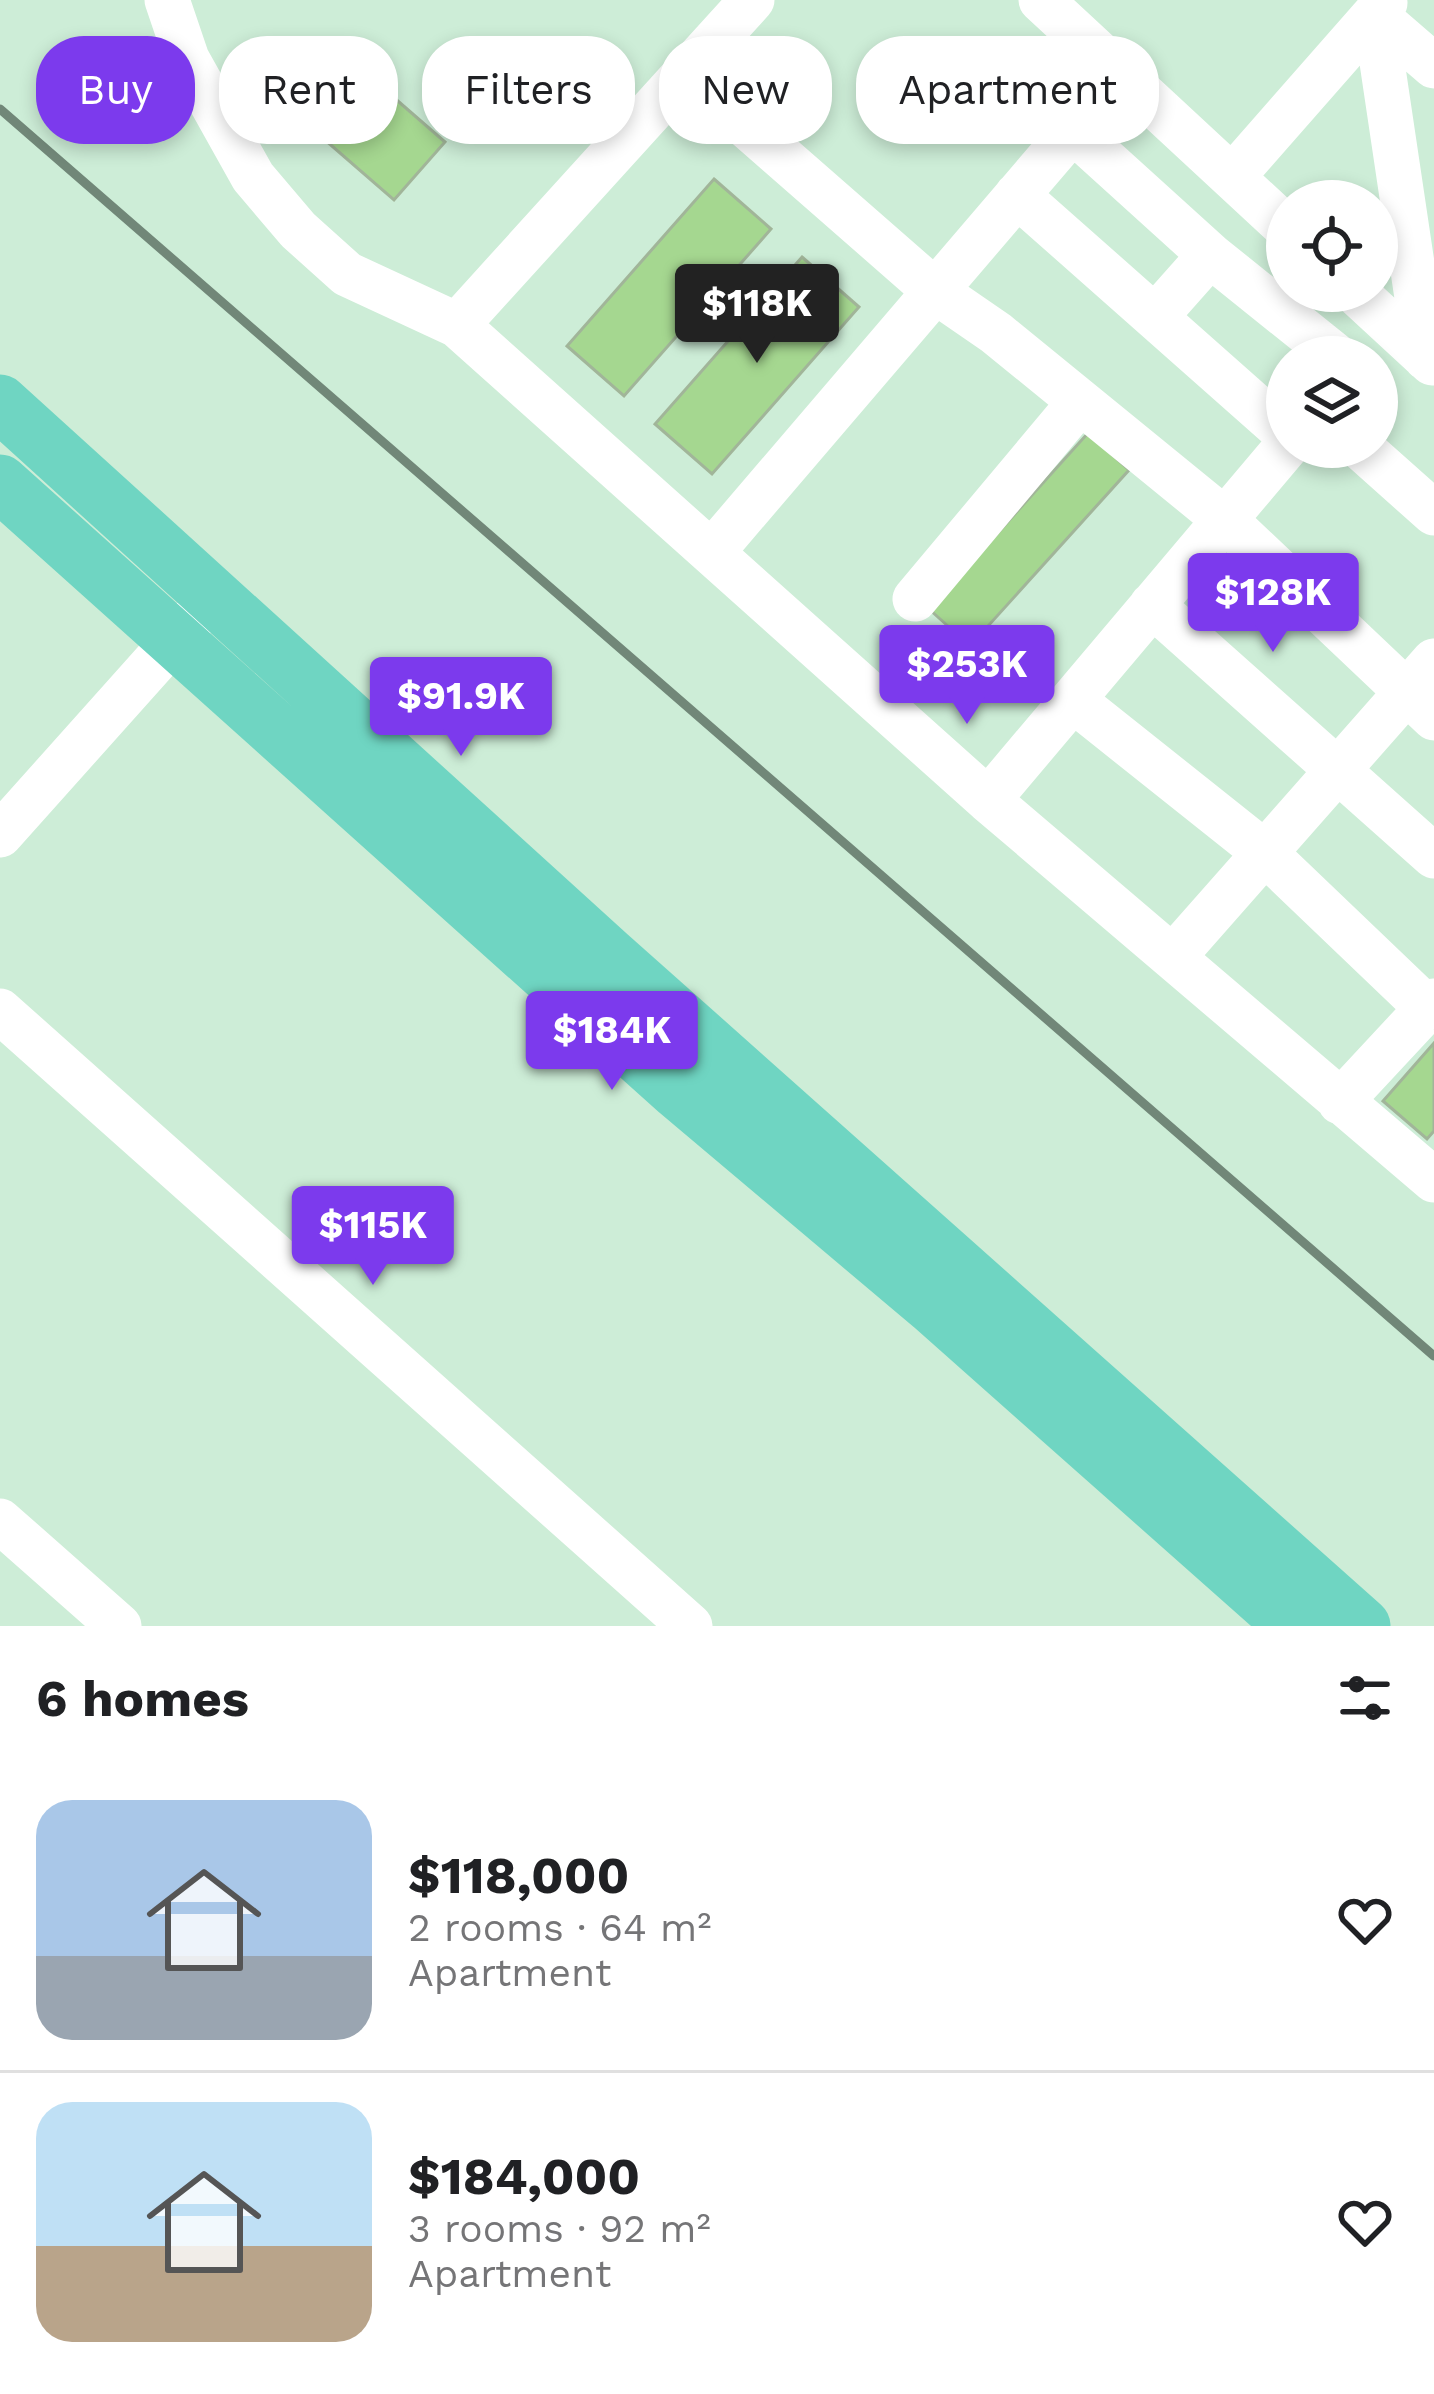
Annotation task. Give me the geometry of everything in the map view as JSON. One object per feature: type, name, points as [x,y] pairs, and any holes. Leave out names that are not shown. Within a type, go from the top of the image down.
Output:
[{"type":"main road","points":[[0,403],[195,616],[679,1091],[1294,1626]]},
{"type":"main road","points":[[0,483],[195,616],[1362,1626]]},
{"type":"street","points":[[167,0],[187,59],[242,157],[298,230],[347,274],[457,325],[988,800],[1434,1180]]},
{"type":"street","points":[[719,36],[752,0]]},
{"type":"street","points":[[1041,0],[1080,36]]},
{"type":"street","points":[[1233,176],[1381,8]]},
{"type":"street","points":[[1381,8],[1434,66]]},
{"type":"street","points":[[1381,8],[1430,361],[1398,349]]},
{"type":"street","points":[[457,325],[659,103]]},
{"type":"street","points":[[1159,109],[1266,208]]},
{"type":"street","points":[[767,144],[935,290],[1224,519],[1424,690],[1340,768],[1173,957]]},
{"type":"street","points":[[712,552],[1061,144]]},
{"type":"street","points":[[1088,144],[1210,255],[1310,336]]},
{"type":"street","points":[[1017,195],[1266,415]]},
{"type":"street","points":[[1155,317],[1210,255]]},
{"type":"street","points":[[915,599],[1080,402]]},
{"type":"street","points":[[988,800],[1268,468]]},
{"type":"street","points":[[1384,468],[1434,513]]},
{"type":"street","points":[[1152,604],[1434,856]]},
{"type":"street","points":[[0,835],[195,616]]},
{"type":"street","points":[[1073,700],[1265,853],[1431,1005],[1340,1102]]},
{"type":"street","points":[[0,1011],[690,1626]]},
{"type":"street","points":[[0,1521],[119,1626]]},
{"type":"building","points":[[398,101],[422,122],[422,144],[443,144],[394,200],[330,144],[398,144]]},
{"type":"building","points":[[714,179],[771,229],[624,396],[567,346]]},
{"type":"building","points":[[802,257],[859,307],[712,474],[655,424]]},
{"type":"building","points":[[1088,433],[1129,470],[970,646],[929,609]]},
{"type":"building","points":[[1434,1043],[1434,1131],[1427,1139],[1383,1101]]},
{"type":"railway","points":[[0,109],[1434,1356]]}]
